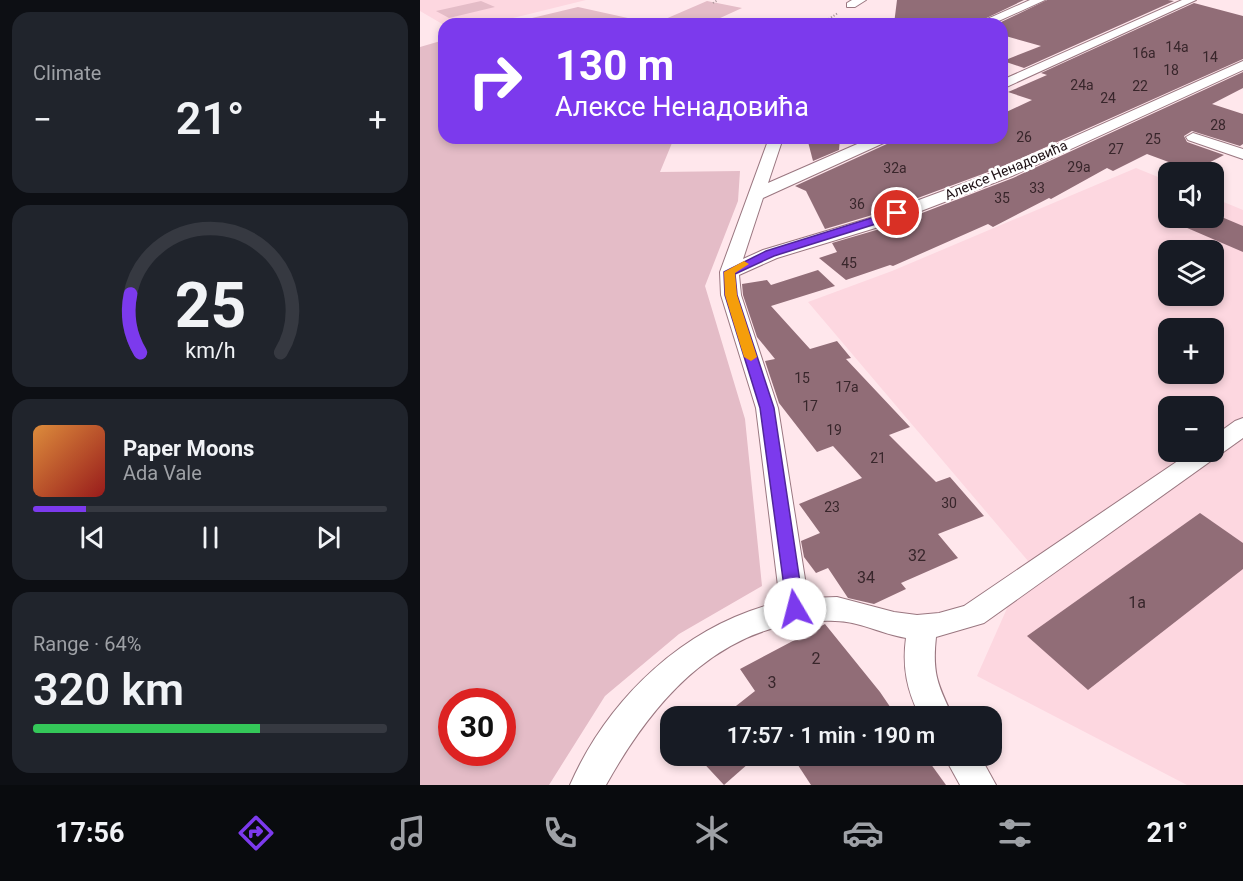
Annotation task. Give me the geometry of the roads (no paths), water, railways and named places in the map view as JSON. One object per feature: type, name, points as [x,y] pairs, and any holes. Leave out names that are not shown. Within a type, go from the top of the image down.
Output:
[{"type":"street","points":[[996,18],[1040,0]]},
{"type":"street","points":[[1008,82],[1191,0]]},
{"type":"street","name":"Алексе Ненадовића","points":[[729,272],[770,254],[876,222],[1006,173],[1243,65]]},
{"type":"street","points":[[1193,137],[1243,154]]},
{"type":"street","points":[[774,144],[729,272],[731,295],[767,408],[795,609]]},
{"type":"street","points":[[758,194],[870,144]]},
{"type":"street","points":[[1224,440],[1243,426]]},
{"type":"street","points":[[587,785],[629,717],[651,691],[702,648],[732,631],[764,617],[795,609],[840,610],[900,625],[921,627],[939,626],[975,615],[991,606],[1193,462]]},
{"type":"street","points":[[921,627],[917,665],[920,681],[932,706]]},
{"type":"street","points":[[967,766],[979,785]]}]
